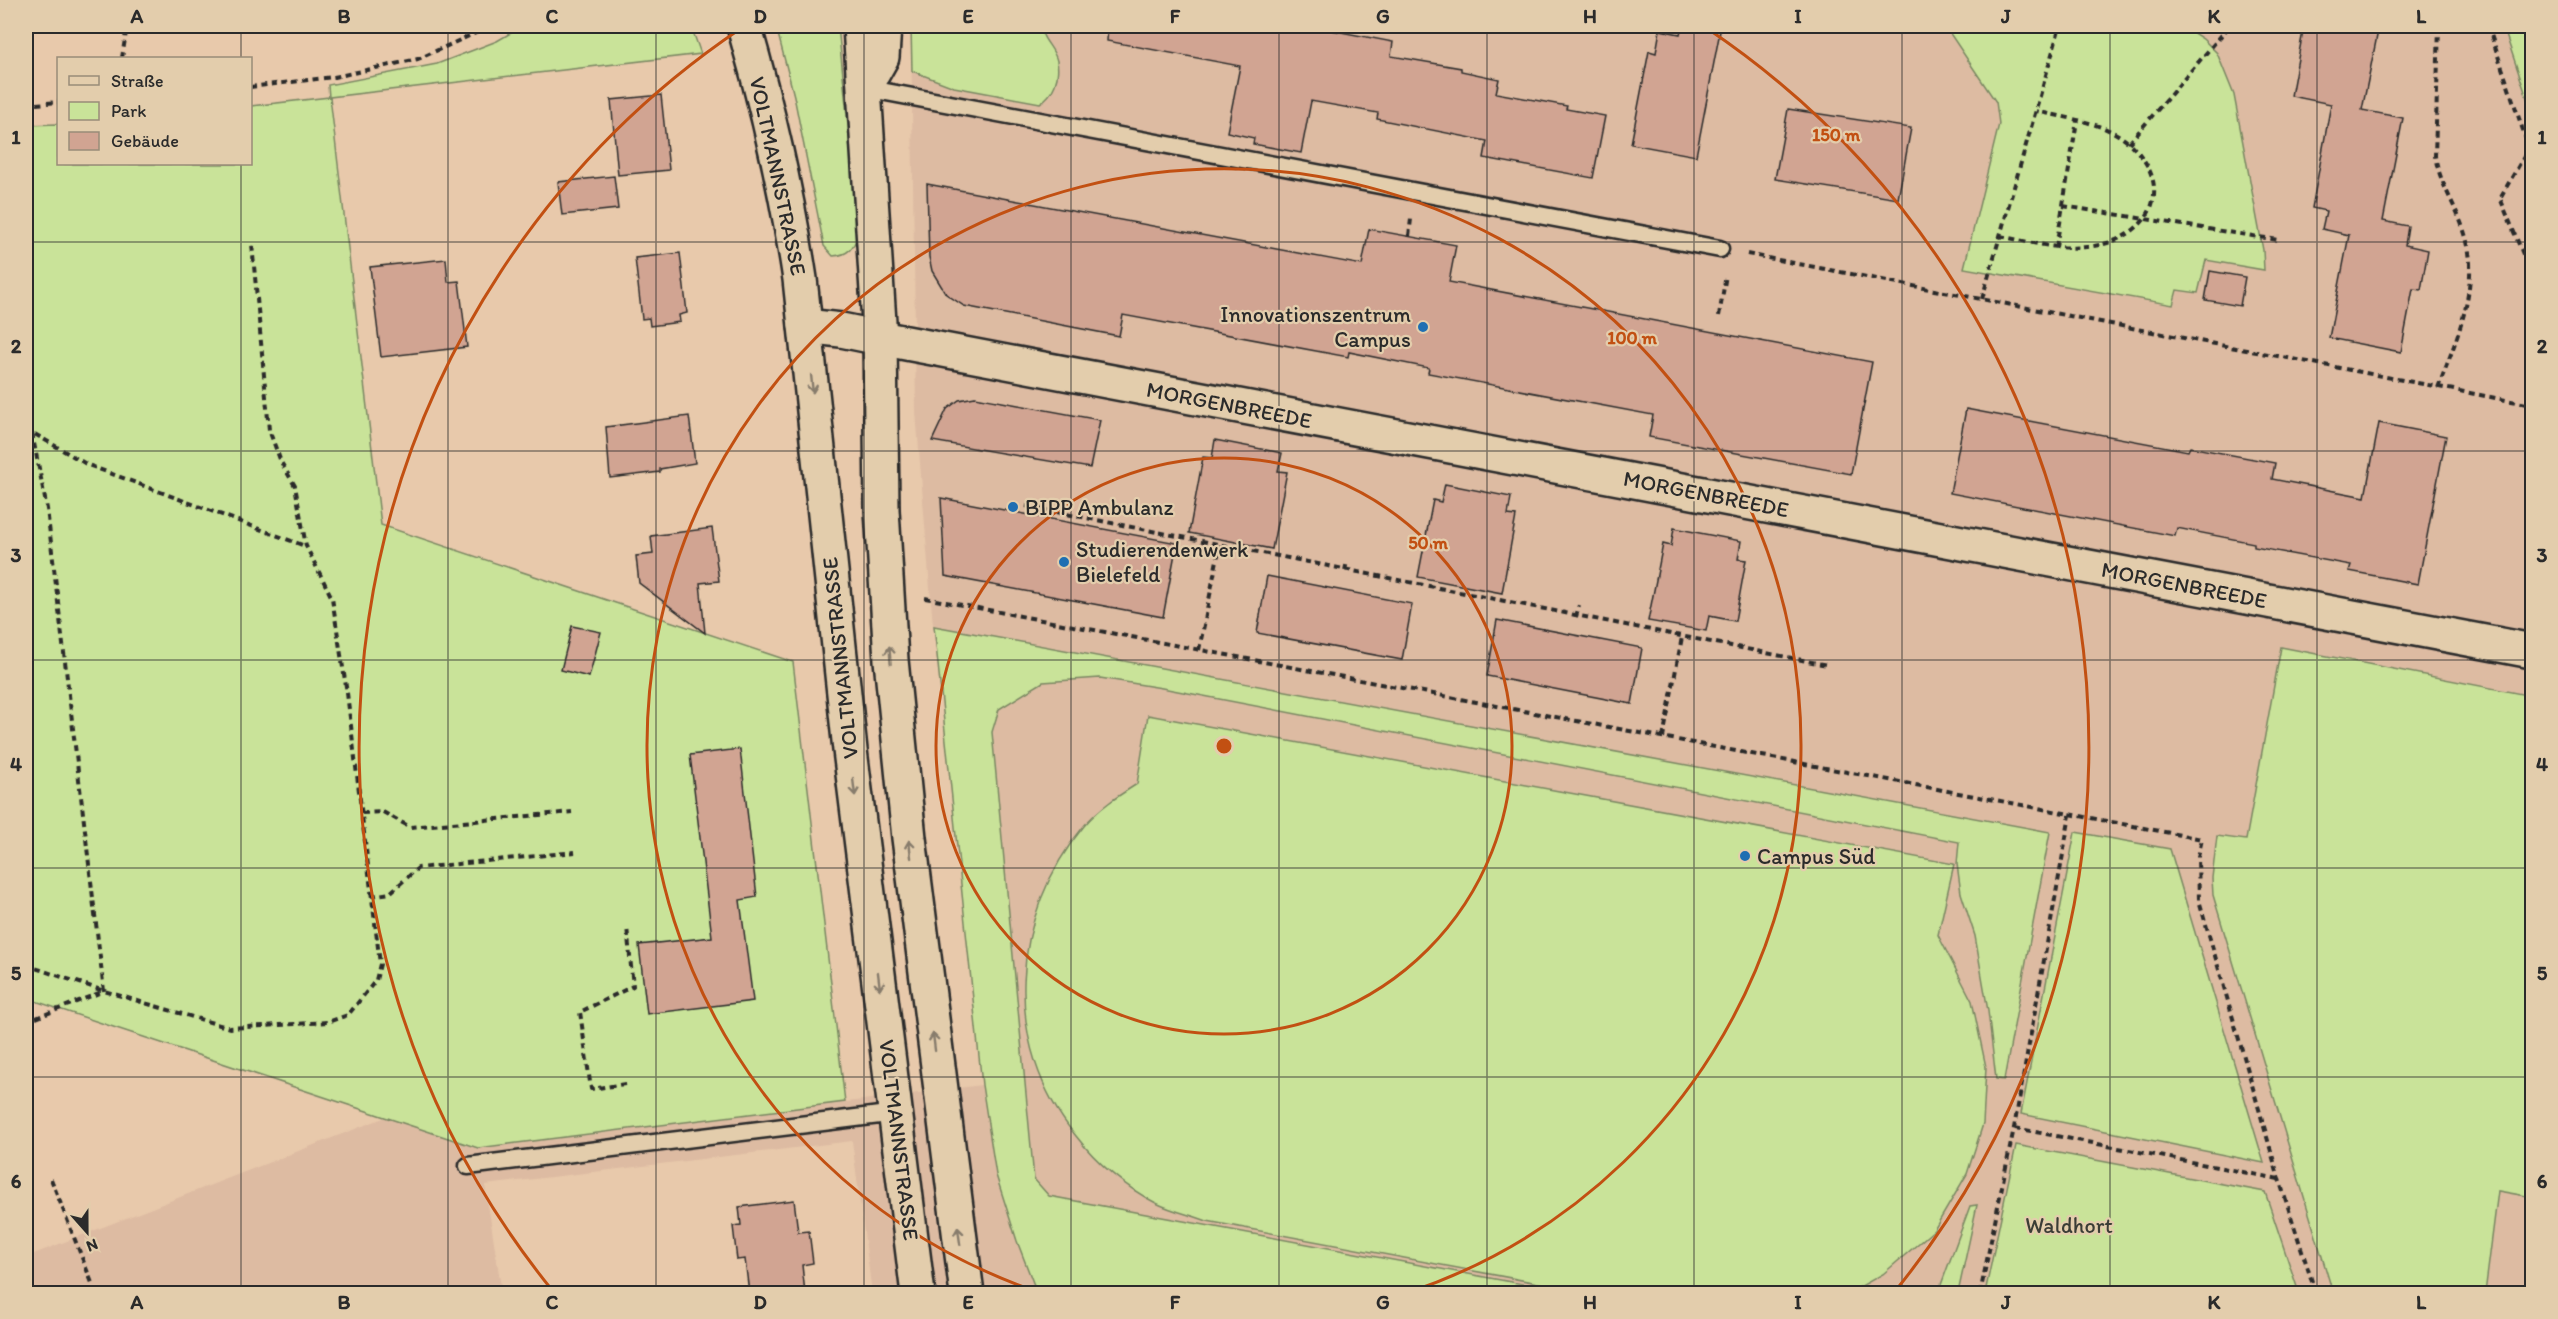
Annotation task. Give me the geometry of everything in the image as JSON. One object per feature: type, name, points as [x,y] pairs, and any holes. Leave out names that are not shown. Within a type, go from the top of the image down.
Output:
[{"type":"street","name":"VOLTMANNSTRASSE","points":[[744,26],[763,93],[791,219],[805,326],[850,750],[918,1293]]},
{"type":"street","name":"VOLTMANNSTRASSE","points":[[860,26],[880,338],[886,591],[897,727],[909,838],[968,1291]]},
{"type":"street","points":[[865,88],[882,57],[884,26]]},
{"type":"street","name":"MORGENBREEDE","points":[[805,326],[841,330],[2532,651]]},
{"type":"lane","points":[[865,88],[1720,249]]},
{"type":"lane","points":[[468,1166],[896,1113]]},
{"type":"path","points":[[122,57],[127,26]]},
{"type":"path","points":[[252,87],[334,77],[418,59],[491,26]]},
{"type":"path","points":[[1982,299],[2060,26]]},
{"type":"path","points":[[2439,26],[2435,156],[2439,177],[2465,234],[2470,261],[2469,292],[2460,327],[2439,388]]},
{"type":"path","points":[[2488,26],[2531,149],[2500,198],[2532,276]]},
{"type":"path","points":[[2129,143],[2226,30]]},
{"type":"path","points":[[26,105],[57,102]]},
{"type":"path","points":[[2000,236],[2056,247],[2087,248],[2108,244],[2132,233],[2145,219],[2155,201],[2153,184],[2141,157],[2129,143],[2107,131],[2036,111]]},
{"type":"path","points":[[2056,247],[2077,121]]},
{"type":"path","points":[[2063,206],[2277,240]]},
{"type":"path","points":[[1408,236],[1412,217]]},
{"type":"path","points":[[26,965],[104,991],[230,1028],[328,1022],[348,1015],[376,980],[380,964],[347,693],[332,598],[306,546],[296,486],[281,462],[269,430],[252,244]]},
{"type":"path","points":[[1720,249],[2532,405]]},
{"type":"path","points":[[1719,316],[1724,284]]},
{"type":"path","points":[[26,429],[88,465],[306,546]]},
{"type":"path","points":[[32,433],[47,509],[104,991]]},
{"type":"path","points":[[1026,506],[1827,665]]},
{"type":"path","points":[[1199,650],[1220,545]]},
{"type":"path","points":[[1345,571],[1347,561]]},
{"type":"path","points":[[886,591],[2202,839],[2198,858],[2199,900],[2279,1179],[2316,1293]]},
{"type":"path","points":[[1576,616],[1579,605]]},
{"type":"path","points":[[1663,738],[1682,637]]},
{"type":"path","points":[[362,813],[383,812],[410,827],[572,812]]},
{"type":"path","points":[[1980,1293],[2014,1128],[2070,814]]},
{"type":"path","points":[[371,896],[390,893],[418,867],[576,852]]},
{"type":"path","points":[[625,1084],[591,1089],[580,1012],[633,986],[627,927]]},
{"type":"path","points":[[26,1022],[104,991]]},
{"type":"path","points":[[2014,1128],[2279,1179]]},
{"type":"path","points":[[51,1179],[92,1283]]},
{"type":"shaded area","name":"Campus Süd","points":[[911,26],[2532,26],[2532,1293],[872,1293],[852,1141],[485,1185],[502,1293],[26,1294],[26,1257],[386,1117],[478,1148],[982,1085],[932,614],[916,412]]},
{"type":"green space","points":[[523,26],[691,26],[701,54],[330,97],[381,525],[793,662],[845,1102],[478,1148],[26,998],[26,125],[57,124],[57,165],[252,165],[252,106],[329,97],[328,85],[437,64],[497,41]]},
{"type":"green space","points":[[776,26],[838,26],[859,234],[852,247],[843,254],[833,256],[824,246],[794,96]]},
{"type":"green space","points":[[911,26],[1041,26],[1043,35],[1057,61],[1058,73],[1055,85],[1040,103],[954,87],[912,71]]},
{"type":"green space","points":[[1945,26],[2183,26],[2203,39],[2217,53],[2234,95],[2263,250],[2264,270],[2206,260],[2198,293],[2177,290],[2173,305],[1964,268],[1999,124],[1996,102]]},
{"type":"green space","points":[[2503,26],[2532,26],[2532,113]]},
{"type":"green space","points":[[934,626],[2050,832],[2004,1080],[1996,1079],[1988,1011],[1975,936],[1961,893],[1957,864],[1959,842],[1162,688],[1100,678],[1043,682],[999,709],[992,732],[1034,1179],[1049,1196],[1570,1293],[1037,1293],[1017,1241],[996,1175],[982,1085]]},
{"type":"green space","points":[[2281,647],[2532,696],[2532,1197],[2498,1191],[2485,1293],[2333,1293],[2213,895],[2212,878],[2217,836],[2246,840]]},
{"type":"green space","points":[[1148,715],[1954,864],[1938,935],[1972,1001],[1986,1067],[1983,1124],[1967,1174],[1934,1230],[1883,1274],[1849,1293],[1591,1293],[1207,1221],[1162,1206],[1134,1190],[1112,1174],[1084,1146],[1052,1100],[1035,1062],[1026,1021],[1024,980],[1029,939],[1041,899],[1059,861],[1084,826],[1096,814],[1137,784]]},
{"type":"green space","points":[[2075,832],[2170,849],[2264,1163],[2021,1114]]},
{"type":"green space","name":"Waldhort","points":[[2016,1145],[2265,1192],[2299,1293],[1985,1293]]},
{"type":"green space","points":[[1977,1205],[1958,1293],[1938,1293],[1970,1206]]},
{"type":"building","points":[[1108,26],[1310,26],[1393,42],[1391,56],[1461,68],[1461,71],[1499,79],[1496,93],[1567,106],[1566,109],[1605,116],[1593,178],[1484,158],[1487,141],[1377,119],[1378,113],[1311,101],[1301,153],[1253,144],[1254,138],[1227,132],[1240,66],[1107,41]]},
{"type":"building","points":[[1682,26],[1721,26],[1696,156],[1631,144],[1649,51],[1656,53],[1660,30],[1680,34]]},
{"type":"building","points":[[2304,26],[2379,26],[2362,110],[2403,118],[2383,221],[2408,226],[2405,245],[2428,250],[2421,290],[2413,289],[2401,352],[2329,338],[2349,235],[2322,229],[2326,211],[2312,208],[2331,104],[2291,96]]},
{"type":"building","points":[[661,95],[669,170],[618,175],[611,100]]},
{"type":"building","points":[[1788,109],[1911,128],[1898,199],[1775,179]]},
{"type":"building","points":[[614,176],[618,209],[562,215],[558,182]]},
{"type":"building","name":"Innovationszentrum Campus","points":[[927,184],[1362,265],[1369,229],[1456,245],[1449,282],[1872,362],[1851,474],[1649,437],[1653,415],[1428,373],[1429,368],[1349,352],[1348,357],[1123,315],[1119,336],[964,306],[946,294],[932,271],[929,257]]},
{"type":"building","points":[[680,253],[687,313],[679,315],[680,322],[650,326],[649,318],[642,319],[635,258]]},
{"type":"building","points":[[446,259],[448,282],[459,281],[467,347],[381,357],[370,267]]},
{"type":"building","points":[[2210,271],[2245,277],[2240,306],[2205,300]]},
{"type":"building","points":[[975,397],[1100,420],[1090,468],[932,441],[947,409],[959,400]]},
{"type":"building","points":[[1966,409],[2188,451],[2190,447],[2275,463],[2272,479],[2365,497],[2379,423],[2446,436],[2418,584],[2349,571],[2351,565],[2254,547],[2254,543],[2177,528],[2175,536],[1950,493]]},
{"type":"building","points":[[689,416],[695,463],[660,469],[660,472],[610,478],[606,427]]},
{"type":"building","points":[[1215,440],[1282,453],[1278,471],[1287,472],[1272,549],[1189,533],[1203,457],[1212,458]]},
{"type":"building","points":[[1445,484],[1511,497],[1508,515],[1516,516],[1502,593],[1418,577],[1433,500],[1441,502]]},
{"type":"building","points":[[941,498],[1177,543],[1163,617],[945,576]]},
{"type":"building","points":[[712,528],[719,581],[700,583],[705,633],[639,583],[636,556],[653,554],[651,536]]},
{"type":"building","points":[[1674,528],[1741,541],[1738,559],[1746,560],[1735,621],[1709,616],[1706,631],[1648,621],[1663,544],[1671,546]]},
{"type":"building","points":[[1267,576],[1412,604],[1402,660],[1257,633]]},
{"type":"building","points":[[1497,620],[1642,648],[1632,704],[1487,676]]},
{"type":"building","points":[[572,626],[601,632],[589,677],[561,670]]},
{"type":"building","points":[[740,749],[757,897],[740,900],[753,1001],[647,1014],[639,945],[712,937],[690,755]]},
{"type":"building","points":[[794,1200],[798,1232],[809,1231],[813,1263],[802,1265],[805,1293],[749,1293],[745,1259],[737,1260],[733,1226],[741,1225],[739,1207]]},
{"type":"place","name":"Innovationszentrum Campus","points":[[1423,327]]},
{"type":"place","name":"BIPP Ambulanz","points":[[1013,507]]},
{"type":"place","name":"Studierendenwerk Bielefeld","points":[[1064,562]]},
{"type":"place","name":"Campus Süd","points":[[1745,856]]}]
